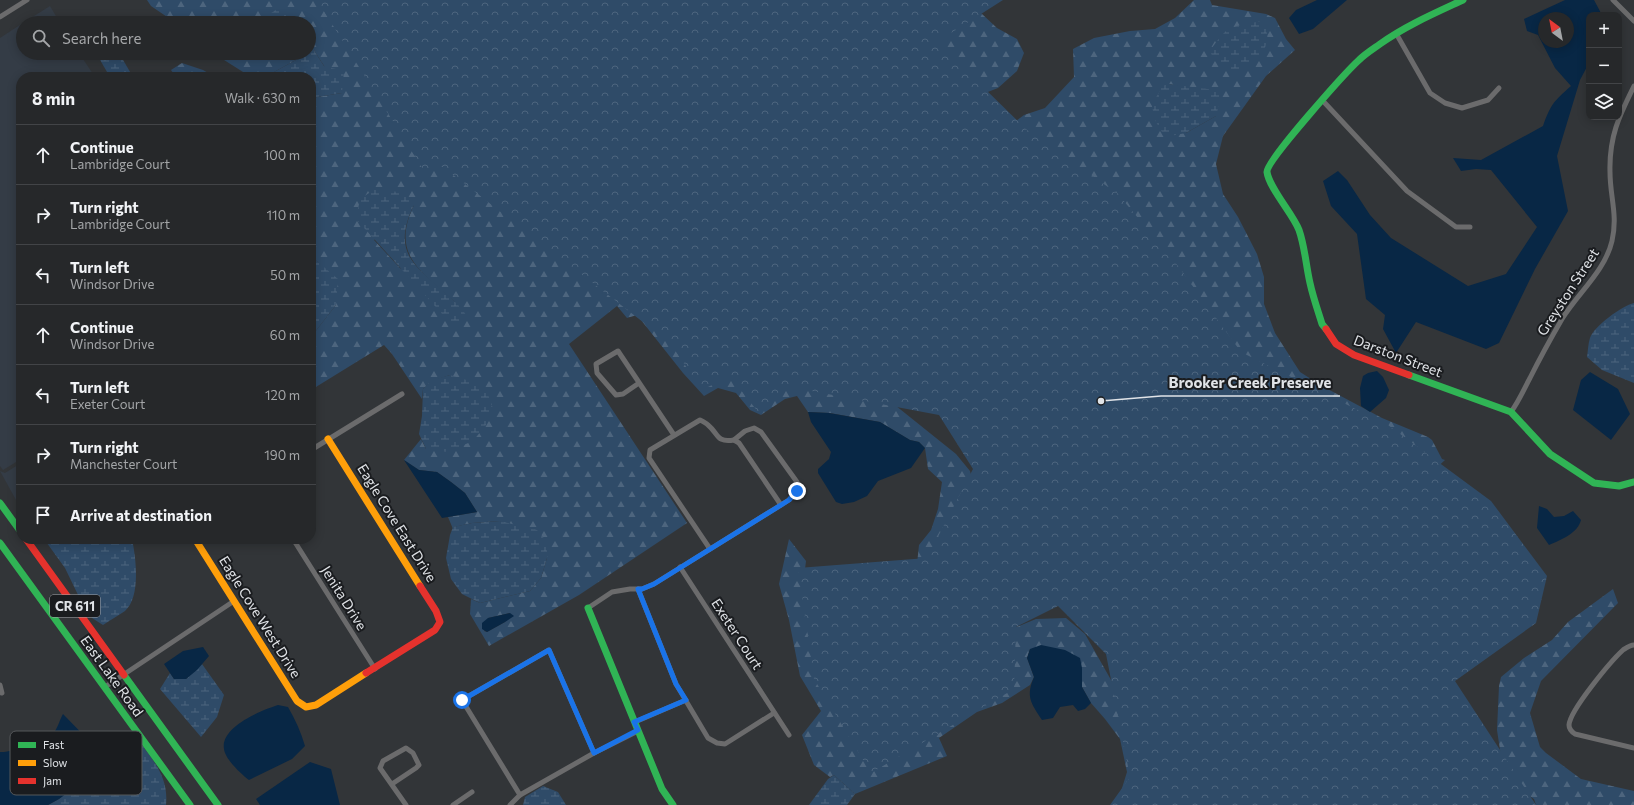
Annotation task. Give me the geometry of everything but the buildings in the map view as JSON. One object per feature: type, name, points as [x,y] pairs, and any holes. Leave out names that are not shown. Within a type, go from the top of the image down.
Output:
[{"type":"street","points":[[0,17],[27,0]]},
{"type":"street","name":"Darston Street","points":[[1463,0],[1426,18],[1381,43],[1360,59],[1345,74],[1280,150],[1268,167],[1268,172],[1273,186],[1299,230],[1318,314],[1326,331],[1336,344],[1354,355],[1511,412],[1550,454],[1594,483],[1619,486],[1634,482]]},
{"type":"street","points":[[1613,0],[1634,21]]},
{"type":"street","points":[[1397,35],[1430,94],[1445,103],[1462,108],[1488,100],[1499,88]]},
{"type":"street","name":"Greyston Street","points":[[1511,412],[1562,319],[1581,292],[1594,277],[1609,252],[1615,227],[1615,209],[1610,173],[1611,144],[1619,118],[1634,86]]},
{"type":"street","points":[[1323,101],[1407,191],[1456,227],[1470,228]]},
{"type":"street","points":[[639,383],[623,394],[616,395],[597,374],[596,364],[618,351],[674,435]]},
{"type":"street","points":[[316,447],[402,394]]},
{"type":"street","points":[[672,805],[662,789],[588,608],[612,592],[642,589],[654,584],[789,500],[797,491],[797,482],[761,432],[754,428],[745,431],[734,440],[720,440],[708,424],[700,420],[650,450],[649,458],[710,549]]},
{"type":"street","name":"Eagle Cove East Drive","points":[[328,439],[436,611],[440,622],[435,630],[375,669]]},
{"type":"street","points":[[734,440],[739,443],[781,505]]},
{"type":"street","points":[[0,502],[16,525]]},
{"type":"street","name":"East Lake Road","points":[[0,543],[137,731]]},
{"type":"street","name":"CR 611","points":[[30,544],[124,674]]},
{"type":"street","name":"Eagle Cove West Drive","points":[[198,544],[297,701],[306,707],[316,705],[375,669]]},
{"type":"street","name":"Jenita Drive","points":[[296,544],[375,669]]},
{"type":"street","name":"Exeter Court","points":[[680,567],[788,735]]},
{"type":"street","points":[[638,589],[676,684],[708,738],[717,744],[725,744],[774,713]]},
{"type":"street","points":[[105,687],[234,601]]},
{"type":"street","points":[[1634,645],[1624,649],[1599,679],[1573,711],[1569,725],[1570,730],[1575,734],[1634,748]]},
{"type":"street","points":[[520,796],[462,700],[549,650],[594,753]]},
{"type":"street","name":"East Lake Road","points":[[124,674],[218,805]]},
{"type":"street","points":[[0,685],[2,693]]},
{"type":"street","points":[[634,722],[686,700]]},
{"type":"street","points":[[510,805],[520,796],[594,753],[638,730]]},
{"type":"street","name":"East Lake Road","points":[[142,738],[190,805]]},
{"type":"street","points":[[392,784],[419,765],[413,753],[406,748],[383,761],[380,768],[406,805]]},
{"type":"street","points":[[453,805],[472,792]]},
{"type":"shaded area","points":[[1317,0],[1347,0],[1313,29],[1299,34],[1289,18],[1296,10]]},
{"type":"shaded area","points":[[1565,0],[1594,0],[1600,12],[1586,12],[1586,69],[1580,80],[1557,156],[1568,211],[1535,269],[1499,343],[1486,349],[1416,322],[1396,353],[1383,329],[1385,315],[1366,299],[1357,234],[1331,206],[1323,181],[1338,171],[1347,180],[1370,215],[1391,238],[1468,286],[1506,274],[1537,227],[1491,170],[1476,169],[1461,171],[1453,158],[1481,160],[1543,126],[1553,104],[1571,86],[1555,68],[1545,48],[1574,48],[1574,12],[1539,12]]},
{"type":"shaded area","points":[[50,6],[56,16],[34,16]]},
{"type":"shaded area","points":[[1538,13],[1538,35],[1527,31],[1524,19]]},
{"type":"shaded area","points":[[16,28],[16,60],[84,60],[92,72],[16,72],[16,462],[3,470],[0,466],[0,38]]},
{"type":"shaded area","points":[[1377,371],[1383,377],[1389,390],[1386,398],[1370,412],[1361,406],[1360,388],[1363,376]]},
{"type":"shaded area","points":[[1590,372],[1618,389],[1630,414],[1611,440],[1573,410],[1581,380]]},
{"type":"shaded area","points":[[808,412],[829,413],[880,422],[910,440],[919,442],[925,448],[911,468],[878,481],[867,496],[854,502],[842,504],[836,502],[818,473],[818,469],[829,459],[831,452],[811,422]]},
{"type":"shaded area","points":[[404,460],[419,470],[437,472],[465,493],[477,512],[442,518]]},
{"type":"shaded area","points":[[16,466],[16,500],[0,471],[5,473]]},
{"type":"shaded area","points":[[1539,506],[1547,509],[1554,517],[1564,516],[1573,511],[1581,520],[1579,525],[1568,536],[1549,545],[1537,528]]},
{"type":"shaded area","points":[[510,613],[514,616],[505,622],[487,632],[482,629],[482,623],[488,618]]},
{"type":"shaded area","points":[[1041,645],[1065,650],[1080,658],[1082,668],[1082,687],[1091,703],[1085,709],[1078,711],[1073,705],[1060,707],[1053,718],[1042,720],[1030,699],[1030,689],[1034,677],[1027,658],[1030,649]]},
{"type":"shaded area","points":[[203,647],[209,656],[197,670],[186,679],[174,679],[164,664],[183,651]]},
{"type":"shaded area","points":[[278,705],[288,707],[298,726],[305,746],[292,759],[249,780],[230,762],[224,749],[225,741],[228,734],[235,727],[253,715]]},
{"type":"shaded area","points":[[63,714],[80,731],[55,731]]},
{"type":"shaded area","points":[[10,751],[10,795],[64,795],[48,805],[0,805],[0,752]]},
{"type":"shaded area","points":[[310,762],[331,769],[340,805],[260,805],[256,799]]},
{"type":"green space","points":[[147,0],[390,0],[956,454],[970,471],[979,506],[959,551],[917,564],[919,545],[931,530],[938,509],[942,482],[928,469],[925,448],[919,442],[910,440],[880,422],[830,413],[808,412],[797,396],[785,399],[761,415],[750,410],[736,393],[718,388],[704,396],[683,373],[637,315],[627,318],[617,306],[569,344],[687,523],[579,595],[489,646],[470,614],[471,599],[480,603],[530,591],[541,578],[547,558],[500,521],[472,523],[454,527],[453,529],[448,517],[477,512],[465,493],[437,472],[419,470],[404,460],[421,439],[426,449],[450,375],[432,381],[423,389],[422,399],[392,354],[384,345],[316,387],[316,331],[336,305],[318,262],[316,261],[316,98],[342,93],[316,54],[316,16],[166,16],[151,6]],"holes":[[[414,205],[407,222],[407,249],[413,261],[431,281],[455,302],[400,268],[374,240]],[[510,613],[505,622],[487,632],[484,631],[488,618]]]},
{"type":"green space","points":[[317,0],[1003,0],[937,42],[1027,130],[1118,194],[1178,266],[1241,352],[1388,425],[1491,501],[1547,576],[1536,623],[1455,681],[1536,805],[1110,805],[1130,777],[1106,654],[1058,606],[1016,627],[1014,689],[871,773],[814,679],[798,568],[927,558],[973,469],[939,415],[785,386],[758,412],[730,376],[702,390],[670,343],[439,164],[424,171]]},
{"type":"green space","points":[[967,0],[997,28],[1017,39],[1024,53],[1017,71],[998,88],[970,99],[898,59]]},
{"type":"green space","points":[[1194,0],[1210,0],[1212,5],[1266,14],[1275,18],[1286,39],[1295,50],[1266,76],[1223,136],[1216,164],[1223,194],[1238,217],[1257,254],[1264,277],[1264,304],[1275,333],[1300,372],[1322,386],[1382,418],[1432,440],[1442,459],[1445,460],[1432,472],[1377,478],[995,150],[1007,128],[1024,115],[1045,108],[1074,77],[1073,49],[1094,38],[1130,31],[1155,29],[1175,18]],"holes":[[[1169,84],[1188,88],[1216,116],[1186,133]]]},
{"type":"green space","points":[[280,7],[295,16],[267,16]]},
{"type":"green space","points":[[1262,21],[1267,39],[1261,54],[1255,60],[1231,74],[1214,60],[1210,51],[1226,31],[1237,26]]},
{"type":"green space","points":[[316,54],[324,66],[344,71],[342,93],[316,98],[316,72],[274,72],[296,60],[316,60]]},
{"type":"green space","points":[[100,60],[123,60],[130,72],[107,72]]},
{"type":"green space","points":[[224,60],[296,60],[274,72],[243,72]]},
{"type":"green space","points":[[182,63],[206,72],[172,72],[171,70]]},
{"type":"green space","points":[[1169,84],[1215,90],[1221,97],[1216,116],[1186,133],[1165,137],[1156,122],[1152,107],[1162,86]]},
{"type":"green space","points":[[375,189],[406,193],[414,205],[407,223],[405,238],[407,250],[412,261],[420,271],[462,309],[468,318],[458,326],[443,315],[356,219],[360,199]]},
{"type":"green space","points":[[316,261],[338,279],[336,305],[316,331]]},
{"type":"green space","points":[[1634,303],[1634,383],[1602,370],[1587,357],[1590,338],[1597,328],[1616,312]]},
{"type":"green space","points":[[450,375],[473,382],[487,392],[492,405],[486,425],[473,441],[447,452],[426,449],[419,434],[422,416],[423,389],[432,380]]},
{"type":"green space","points":[[500,521],[537,530],[547,542],[547,558],[541,578],[530,591],[480,603],[462,594],[451,579],[446,558],[450,535],[453,527],[472,523]]},
{"type":"green space","points":[[789,539],[806,561],[803,585],[1004,632],[1036,619],[1066,618],[1085,634],[1115,687],[1155,768],[1118,801],[1127,772],[1120,739],[1091,703],[1082,687],[1082,668],[1030,649],[1027,658],[1034,677],[1030,685],[1002,703],[977,712],[939,738],[947,756],[855,794],[834,775],[830,777],[814,765],[802,735],[821,711],[800,676],[789,620],[779,584]]},
{"type":"green space","points":[[48,544],[133,544],[136,577],[133,597],[130,605],[125,611],[103,625],[92,618],[81,601],[65,568]]},
{"type":"green space","points":[[1613,589],[1618,603],[1541,681],[1530,713],[1540,747],[1546,753],[1581,779],[1634,791],[1634,805],[1536,805],[1534,799],[1514,786],[1502,763],[1497,730],[1499,686],[1501,677],[1524,658],[1552,640],[1568,622]]},
{"type":"green space","points":[[202,664],[224,695],[217,717],[201,737],[160,689],[170,673],[174,679],[186,679]]},
{"type":"green space","points":[[142,745],[158,768],[162,777],[165,785],[166,805],[48,805],[64,795],[142,795]]},
{"type":"green space","points":[[834,775],[855,794],[847,805],[809,805],[828,779]]},
{"type":"green space","points":[[543,786],[558,792],[566,805],[523,805],[525,797]]},
{"type":"traffic: fast","points":[[1326,329],[1322,324],[1313,293],[1299,230],[1292,216],[1272,186],[1267,172],[1270,165],[1292,135],[1361,58],[1400,31],[1463,0]]},
{"type":"traffic: fast","points":[[1409,375],[1511,412],[1550,454],[1594,483],[1619,486],[1634,482]]},
{"type":"traffic: fast","points":[[0,503],[16,525]]},
{"type":"traffic: fast","points":[[0,543],[136,731]]},
{"type":"traffic: fast","points":[[588,608],[662,789],[673,805]]},
{"type":"traffic: fast","points":[[124,675],[218,805]]},
{"type":"traffic: fast","points":[[142,739],[190,805]]},
{"type":"traffic: slow","points":[[328,439],[420,586]]},
{"type":"traffic: slow","points":[[198,544],[297,701],[306,707],[316,705],[366,673]]},
{"type":"traffic: jam","points":[[1326,329],[1336,344],[1354,355],[1409,375]]},
{"type":"traffic: jam","points":[[30,544],[124,675]]},
{"type":"traffic: jam","points":[[366,673],[435,630],[440,622],[436,611],[420,586]]},
{"type":"place","name":"Brooker Creek Preserve","points":[[1101,401]]},
{"type":"route","points":[[462,700],[549,650],[594,753],[638,730],[634,722],[686,700],[676,684],[638,589],[654,584],[789,500],[797,491]]}]
